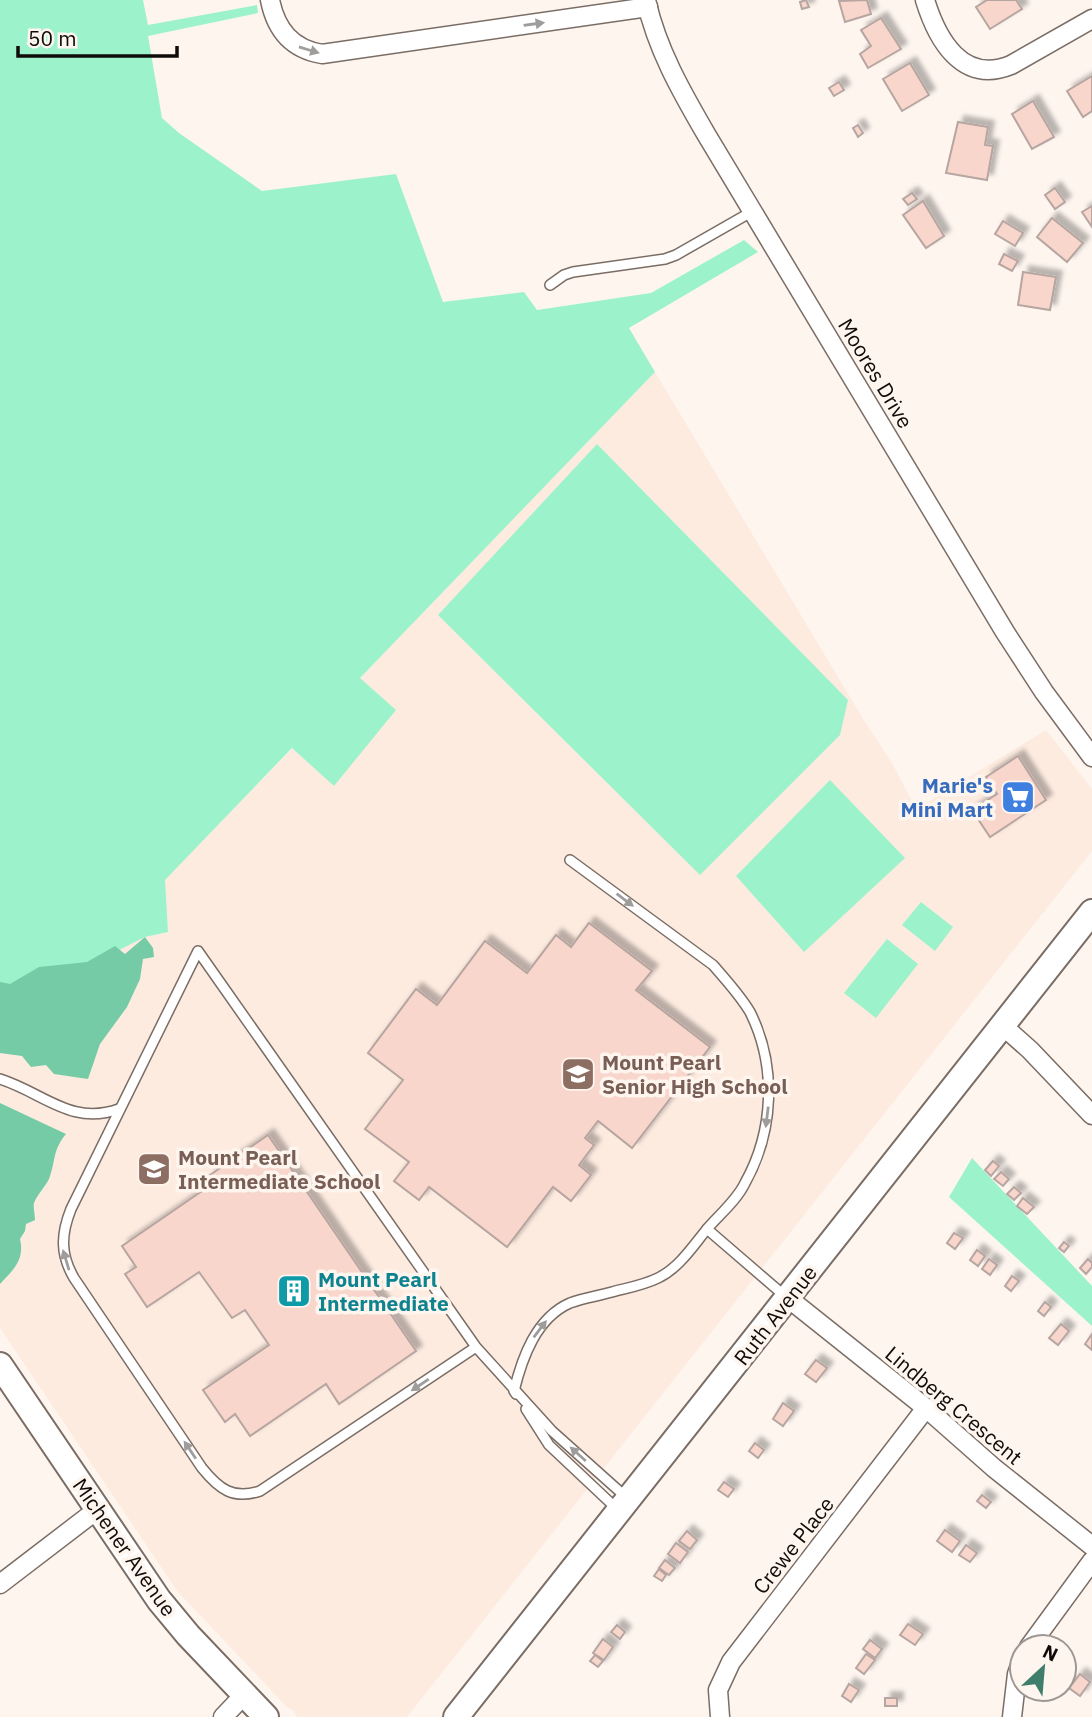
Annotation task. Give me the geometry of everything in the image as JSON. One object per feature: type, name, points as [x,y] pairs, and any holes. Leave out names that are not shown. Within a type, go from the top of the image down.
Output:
[{"type":"main road","name":"Ruth Avenue","points":[[456,1717],[1092,912]]},
{"type":"main road","name":"Michener Avenue","points":[[0,1365],[159,1600],[265,1717]]},
{"type":"street","points":[[271,0],[274,17],[288,39],[308,52],[322,54],[647,4]]},
{"type":"street","points":[[925,0],[937,34],[952,54],[963,62],[988,70],[1000,70],[1011,65],[1092,19]]},
{"type":"street","name":"Moores Drive","points":[[647,4],[658,41],[673,76],[752,211],[1005,632],[1044,692],[1092,757]]},
{"type":"street","points":[[1003,1027],[1030,1050],[1092,1115]]},
{"type":"street","name":"Lindberg Crescent","points":[[788,1298],[1092,1546]]},
{"type":"street","name":"Crewe Place","points":[[719,1717],[718,1690],[731,1662],[926,1408]]},
{"type":"street","points":[[0,1584],[98,1509]]},
{"type":"street","points":[[1039,1633],[1092,1561]]},
{"type":"street","points":[[223,1717],[244,1695]]},
{"type":"lane","points":[[550,285],[573,272],[677,255],[752,211]]},
{"type":"lane","points":[[570,860],[713,965],[741,999],[760,1037],[769,1097],[763,1145],[744,1186],[671,1271],[640,1285],[572,1302],[558,1310],[539,1329],[519,1369],[514,1391],[549,1445],[624,1506]]},
{"type":"lane","points":[[476,1347],[269,1488],[239,1496],[218,1485],[202,1468],[67,1266],[62,1243],[66,1220],[198,951],[476,1347],[514,1391],[624,1506]]},
{"type":"lane","points":[[0,1079],[76,1113],[97,1115],[119,1109]]},
{"type":"lane","points":[[707,1229],[788,1298]]},
{"type":"shaded area","name":"Mount Pearl Senior High School","points":[[655,372],[892,763],[916,809],[1046,730],[1092,789],[1092,851],[407,1717],[297,1717],[178,1592],[0,1328],[0,1010],[145,937],[168,932],[164,880],[293,748],[334,786],[360,678]]},
{"type":"green space","points":[[0,0],[143,0],[148,25],[257,5],[258,13],[148,36],[162,118],[262,191],[396,174],[443,302],[524,292],[537,310],[651,293],[744,240],[758,252],[629,328],[655,372],[360,678],[396,710],[334,786],[292,748],[165,880],[168,932],[145,937],[0,1010]]},
{"type":"green space","points":[[597,444],[848,700],[840,735],[700,875],[438,615]]},
{"type":"green space","points":[[830,780],[905,858],[804,952],[736,876]]},
{"type":"green space","points":[[921,902],[953,927],[935,951],[902,925]]},
{"type":"green space","points":[[145,937],[153,948],[154,957],[143,959],[140,979],[127,1007],[100,1044],[88,1079],[54,1074],[46,1065],[31,1067],[22,1056],[0,1053],[0,982],[10,984],[39,967],[87,962],[115,946],[125,954]]},
{"type":"green space","points":[[887,939],[918,964],[876,1018],[844,993]]},
{"type":"green space","points":[[0,1103],[66,1134],[56,1151],[49,1179],[34,1203],[35,1220],[26,1224],[20,1239],[19,1259],[0,1284]]},
{"type":"green space","points":[[972,1158],[1092,1286],[1092,1326],[949,1197]]},
{"type":"building","points":[[806,0],[809,7],[802,9],[800,2]]},
{"type":"building","points":[[867,0],[871,14],[845,22],[839,1]]},
{"type":"building","points":[[987,0],[1016,0],[1022,9],[990,29],[976,7]]},
{"type":"building","points":[[881,18],[901,49],[868,68],[860,54],[871,46],[861,30]]},
{"type":"building","points":[[910,63],[929,95],[902,111],[883,79]]},
{"type":"building","points":[[1092,76],[1092,111],[1083,117],[1067,91]]},
{"type":"building","points":[[839,82],[844,90],[834,96],[829,88]]},
{"type":"building","points":[[1033,101],[1054,137],[1032,149],[1012,114]]},
{"type":"building","points":[[958,122],[988,127],[985,145],[993,146],[987,180],[946,173]]},
{"type":"building","points":[[858,125],[863,133],[858,137],[853,128]]},
{"type":"building","points":[[1055,188],[1065,202],[1055,209],[1045,195]]},
{"type":"building","points":[[912,193],[917,199],[908,205],[903,199]]},
{"type":"building","points":[[923,201],[944,236],[926,248],[903,215]]},
{"type":"building","points":[[1092,206],[1092,227],[1082,212]]},
{"type":"building","points":[[1052,218],[1083,243],[1067,262],[1037,237]]},
{"type":"building","points":[[1003,221],[1023,233],[1015,246],[995,234]]},
{"type":"building","points":[[1004,254],[1018,261],[1012,271],[999,264]]},
{"type":"building","points":[[1023,272],[1056,277],[1050,310],[1018,305]]},
{"type":"building","name":"Marie's Mini Mart","points":[[1018,756],[1046,800],[990,837],[972,810],[997,794],[986,777]]},
{"type":"building","name":"Mount Pearl Senior High School","points":[[589,923],[652,971],[636,990],[710,1047],[632,1148],[598,1121],[585,1138],[594,1145],[579,1165],[591,1175],[571,1201],[553,1187],[507,1247],[429,1187],[419,1200],[394,1181],[409,1162],[365,1129],[403,1080],[368,1053],[416,989],[437,1005],[485,941],[527,973],[556,935],[571,947]]},
{"type":"building","name":"Mount Pearl Intermediate","points":[[268,1135],[416,1351],[339,1404],[326,1384],[250,1436],[235,1414],[225,1422],[203,1390],[269,1345],[245,1310],[232,1318],[199,1272],[147,1307],[125,1274],[136,1267],[122,1246],[215,1182],[210,1175]]},
{"type":"building","points":[[993,1161],[999,1166],[991,1176],[985,1170]]},
{"type":"building","points":[[1001,1172],[1009,1179],[1003,1186],[994,1179]]},
{"type":"building","points":[[1014,1187],[1021,1193],[1014,1200],[1007,1194]]},
{"type":"building","points":[[1023,1198],[1034,1207],[1027,1214],[1017,1206]]},
{"type":"building","points":[[954,1233],[963,1238],[955,1249],[947,1243]]},
{"type":"building","points":[[1064,1242],[1069,1246],[1064,1252],[1059,1248]]},
{"type":"building","points":[[977,1250],[985,1256],[978,1266],[970,1260]]},
{"type":"building","points":[[989,1259],[997,1265],[990,1275],[982,1269]]},
{"type":"building","points":[[1088,1259],[1092,1267],[1086,1274],[1080,1268]]},
{"type":"building","points":[[1012,1276],[1019,1281],[1011,1291],[1005,1286]]},
{"type":"building","points":[[1045,1302],[1051,1307],[1044,1316],[1038,1311]]},
{"type":"building","points":[[1061,1324],[1069,1331],[1058,1345],[1049,1338]]},
{"type":"building","points":[[1092,1334],[1092,1350],[1085,1344]]},
{"type":"building","points":[[816,1360],[827,1368],[816,1382],[805,1374]]},
{"type":"building","points":[[783,1403],[794,1411],[783,1426],[773,1419]]},
{"type":"building","points":[[755,1443],[764,1450],[758,1458],[749,1451]]},
{"type":"building","points":[[724,1482],[734,1489],[728,1497],[718,1490]]},
{"type":"building","points":[[982,1495],[991,1502],[986,1508],[977,1501]]},
{"type":"building","points":[[945,1530],[960,1541],[952,1552],[937,1541]]},
{"type":"building","points":[[687,1531],[697,1540],[690,1549],[679,1541]]},
{"type":"building","points":[[676,1543],[688,1552],[680,1563],[668,1554]]},
{"type":"building","points":[[966,1545],[977,1553],[970,1562],[959,1555]]},
{"type":"building","points":[[665,1560],[675,1568],[669,1575],[659,1568]]},
{"type":"building","points":[[659,1569],[666,1575],[662,1581],[654,1576]]},
{"type":"building","points":[[908,1624],[923,1634],[915,1645],[900,1635]]},
{"type":"building","points":[[617,1625],[625,1632],[620,1639],[611,1632]]},
{"type":"building","points":[[603,1639],[613,1647],[604,1660],[593,1653]]},
{"type":"building","points":[[870,1640],[882,1649],[875,1658],[863,1649]]},
{"type":"building","points":[[866,1654],[875,1660],[864,1674],[856,1668]]},
{"type":"building","points":[[595,1655],[603,1661],[598,1667],[590,1661]]},
{"type":"building","points":[[1080,1674],[1090,1682],[1080,1696],[1078,1695]]},
{"type":"building","points":[[849,1684],[859,1690],[851,1702],[842,1696]]},
{"type":"building","points":[[885,1698],[897,1698],[897,1706],[885,1706]]},
{"type":"place","name":"Marie's Mini Mart","points":[[1018,797]]},
{"type":"place","name":"Mount Pearl Senior High School","points":[[578,1074]]},
{"type":"place","name":"Mount Pearl Intermediate School","points":[[154,1169]]},
{"type":"place","name":"Mount Pearl Intermediate","points":[[294,1291]]}]
